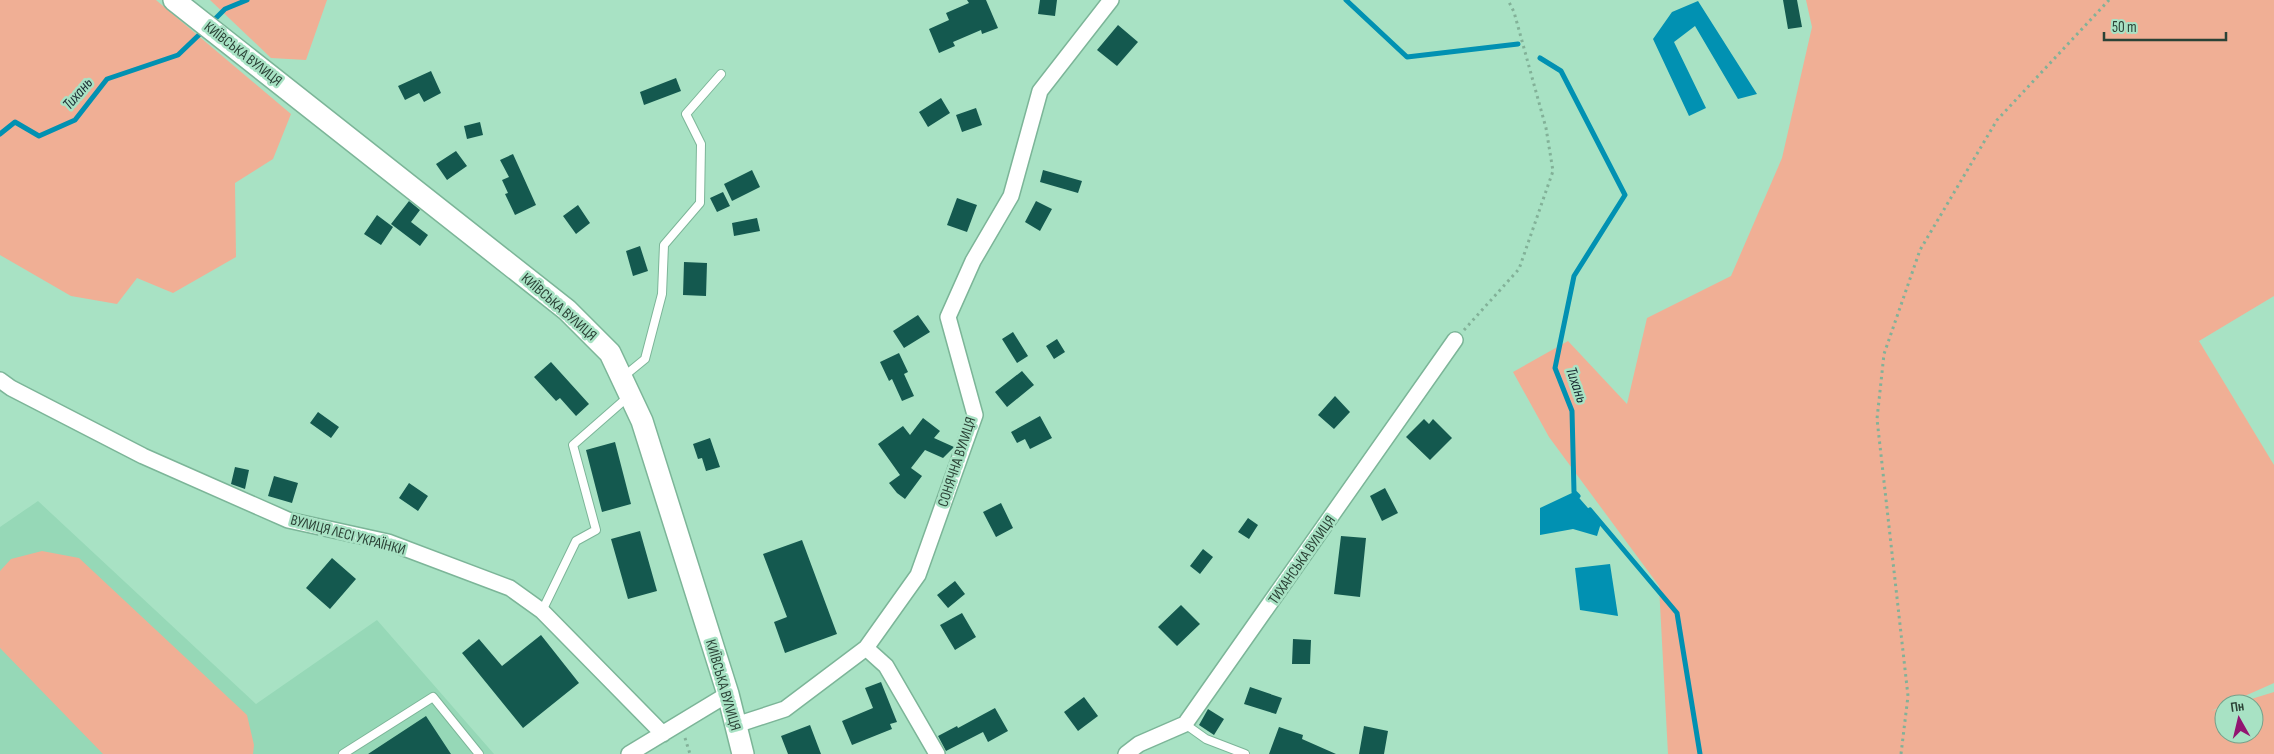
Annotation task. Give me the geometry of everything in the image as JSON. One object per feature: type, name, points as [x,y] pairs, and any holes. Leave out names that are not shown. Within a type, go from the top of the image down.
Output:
[{"type":"main road","name":"КИЇВСЬКА ВУЛИЦЯ","points":[[174,0],[567,310],[610,352],[642,420],[728,694],[743,754]]},
{"type":"street","name":"СОНЯЧНА ВУЛИЦЯ","points":[[736,725],[785,709],[866,648],[918,575],[975,415],[948,316],[973,260],[1011,196],[1040,91],[1111,0]]},
{"type":"street","name":"ТИХАНСЬКА ВУЛИЦЯ","points":[[1185,724],[1456,340]]},
{"type":"street","name":"ВУЛИЦЯ ЛЕСІ УКРАЇНКИ","points":[[0,380],[11,388],[143,456],[288,520],[388,542],[510,588],[542,611],[663,734]]},
{"type":"street","points":[[866,648],[886,666],[937,754]]},
{"type":"street","points":[[630,754],[728,694]]},
{"type":"street","points":[[1126,754],[1138,744],[1185,724]]},
{"type":"lane","points":[[542,611],[576,541],[596,530],[573,445],[626,387],[645,359],[662,294],[664,245],[700,203],[701,144],[686,114],[721,74]]},
{"type":"lane","points":[[343,754],[433,697],[478,754]]},
{"type":"lane","points":[[1185,724],[1206,739],[1245,754]]},
{"type":"path","points":[[1456,340],[1520,269],[1553,171],[1546,128],[1514,12],[1508,0]]},
{"type":"path","points":[[1901,754],[1908,696],[1877,419],[1884,354],[1920,250],[1996,120],[2109,0]]},
{"type":"shaded area","points":[[0,0],[156,0],[291,114],[273,159],[235,183],[236,257],[173,293],[137,278],[117,304],[71,296],[0,255]]},
{"type":"shaded area","points":[[210,0],[327,0],[306,60],[271,58]]},
{"type":"shaded area","points":[[1806,0],[2274,0],[2274,296],[2199,341],[2274,465],[2274,683],[2249,694],[2214,694],[2214,710],[2211,711],[2214,710],[2214,744],[2264,744],[2264,695],[2274,692],[2274,754],[1668,754],[1659,586],[1549,437],[1513,372],[1568,341],[1627,404],[1647,318],[1731,276],[1782,158],[1812,27]]},
{"type":"shaded area","points":[[38,501],[256,704],[377,620],[494,754],[0,754],[0,527]]},
{"type":"shaded area","points":[[42,551],[79,558],[247,715],[254,745],[253,754],[103,754],[0,648],[0,571],[11,559]]},
{"type":"water","points":[[1698,1],[1757,94],[1738,99],[1695,26],[1674,42],[1706,108],[1689,116],[1653,39],[1672,12]]},
{"type":"water","points":[[1574,492],[1601,523],[1597,536],[1573,529],[1540,535],[1540,508]]},
{"type":"water","points":[[1610,564],[1618,616],[1580,610],[1575,568]]},
{"type":"building","points":[[967,0],[986,0],[998,28],[982,34],[981,30],[953,42],[955,46],[939,53],[929,29],[949,20],[946,13],[969,3]]},
{"type":"building","points":[[1040,0],[1057,0],[1055,16],[1038,14]]},
{"type":"building","points":[[1783,0],[1797,0],[1802,27],[1788,29]]},
{"type":"building","points":[[1118,25],[1138,42],[1117,66],[1097,50]]},
{"type":"building","points":[[431,71],[441,93],[424,102],[419,93],[405,100],[398,86]]},
{"type":"building","points":[[676,78],[681,91],[644,105],[640,92]]},
{"type":"building","points":[[941,98],[950,113],[928,127],[919,112]]},
{"type":"building","points":[[976,108],[982,125],[962,132],[956,115]]},
{"type":"building","points":[[480,122],[483,135],[467,139],[464,126]]},
{"type":"building","points":[[456,151],[467,166],[447,180],[436,164]]},
{"type":"building","points":[[513,154],[536,205],[515,215],[505,194],[508,193],[502,180],[509,177],[500,160]]},
{"type":"building","points":[[752,170],[760,187],[732,201],[724,184]]},
{"type":"building","points":[[1043,170],[1082,181],[1078,193],[1040,182]]},
{"type":"building","points":[[723,192],[730,206],[717,212],[710,198]]},
{"type":"building","points":[[957,198],[977,205],[967,232],[947,225]]},
{"type":"building","points":[[409,201],[420,210],[411,222],[428,235],[420,246],[391,224]]},
{"type":"building","points":[[1036,201],[1052,209],[1040,231],[1025,222]]},
{"type":"building","points":[[578,205],[590,223],[576,234],[563,216]]},
{"type":"building","points":[[377,215],[393,227],[381,245],[364,234]]},
{"type":"building","points":[[757,218],[760,231],[734,236],[732,223]]},
{"type":"building","points":[[640,246],[648,271],[633,276],[626,251]]},
{"type":"building","points":[[684,262],[707,263],[706,296],[683,295]]},
{"type":"building","points":[[918,315],[930,332],[904,348],[893,331]]},
{"type":"building","points":[[1013,332],[1028,356],[1017,363],[1002,339]]},
{"type":"building","points":[[1057,339],[1065,352],[1054,359],[1046,346]]},
{"type":"building","points":[[899,353],[908,372],[904,374],[914,396],[902,401],[892,379],[889,381],[880,362]]},
{"type":"building","points":[[551,362],[589,404],[576,416],[560,398],[556,401],[534,377]]},
{"type":"building","points":[[1022,371],[1034,385],[1007,407],[995,392]]},
{"type":"building","points":[[1335,396],[1350,412],[1334,429],[1318,415]]},
{"type":"building","points":[[318,412],[339,427],[331,438],[310,423]]},
{"type":"building","points":[[1040,416],[1052,438],[1030,449],[1025,439],[1017,443],[1011,432]]},
{"type":"building","points":[[923,418],[940,431],[934,438],[954,447],[943,458],[925,450],[911,468],[922,476],[905,499],[889,483],[900,475],[878,444],[903,426],[910,435]]},
{"type":"building","points":[[1424,419],[1429,424],[1433,419],[1452,438],[1430,460],[1406,437]]},
{"type":"building","points":[[710,438],[720,467],[706,471],[702,458],[698,459],[693,444]]},
{"type":"building","points":[[615,442],[631,504],[602,512],[586,450]]},
{"type":"building","points":[[235,467],[249,470],[245,489],[231,484]]},
{"type":"building","points":[[274,476],[298,483],[292,503],[268,496]]},
{"type":"building","points":[[409,483],[428,496],[418,511],[399,498]]},
{"type":"building","points":[[1385,488],[1398,513],[1382,521],[1370,496]]},
{"type":"building","points":[[1001,503],[1013,528],[996,537],[983,512]]},
{"type":"building","points":[[1248,518],[1258,525],[1249,539],[1238,532]]},
{"type":"building","points":[[640,531],[657,591],[628,599],[611,539]]},
{"type":"building","points":[[1341,536],[1366,538],[1360,597],[1334,594]]},
{"type":"building","points":[[802,540],[837,634],[785,653],[774,622],[787,617],[763,554]]},
{"type":"building","points":[[1203,549],[1213,557],[1200,574],[1190,566]]},
{"type":"building","points":[[332,558],[356,579],[330,609],[306,588]]},
{"type":"building","points":[[955,581],[965,594],[948,608],[937,595]]},
{"type":"building","points":[[1181,605],[1200,624],[1177,646],[1158,627]]},
{"type":"building","points":[[962,613],[976,637],[955,650],[940,625]]},
{"type":"building","points":[[541,635],[579,683],[523,728],[462,653],[479,639],[502,666]]},
{"type":"building","points":[[1293,639],[1311,640],[1310,664],[1292,664]]},
{"type":"building","points":[[881,682],[897,722],[890,724],[892,729],[852,745],[842,721],[873,708],[865,688]]},
{"type":"building","points":[[1250,687],[1282,698],[1276,714],[1244,704]]},
{"type":"building","points":[[1084,697],[1098,716],[1078,731],[1064,712]]},
{"type":"building","points":[[995,708],[1008,731],[988,742],[983,732],[946,751],[938,736],[957,726],[958,728]]},
{"type":"building","points":[[1208,709],[1224,719],[1214,735],[1199,725]]},
{"type":"building","points":[[426,716],[451,754],[368,754]]},
{"type":"building","points":[[810,725],[821,754],[788,754],[781,736]]},
{"type":"building","points":[[1364,726],[1388,731],[1384,754],[1359,754]]},
{"type":"building","points":[[1279,727],[1303,735],[1302,739],[1336,754],[1269,754]]},
{"type":"waterway","name":"Тихань","points":[[214,20],[225,9],[247,0]]},
{"type":"waterway","name":"Тихань","points":[[1346,0],[1407,57],[1518,44]]},
{"type":"waterway","name":"Тихань","points":[[0,134],[15,122],[39,136],[75,120],[107,79],[178,55],[202,32]]},
{"type":"waterway","name":"Тихань","points":[[1540,58],[1561,71],[1625,195],[1574,276],[1555,368],[1572,411],[1574,492],[1578,496]]},
{"type":"waterway","name":"Тихань","points":[[1590,510],[1677,613],[1700,754]]}]
